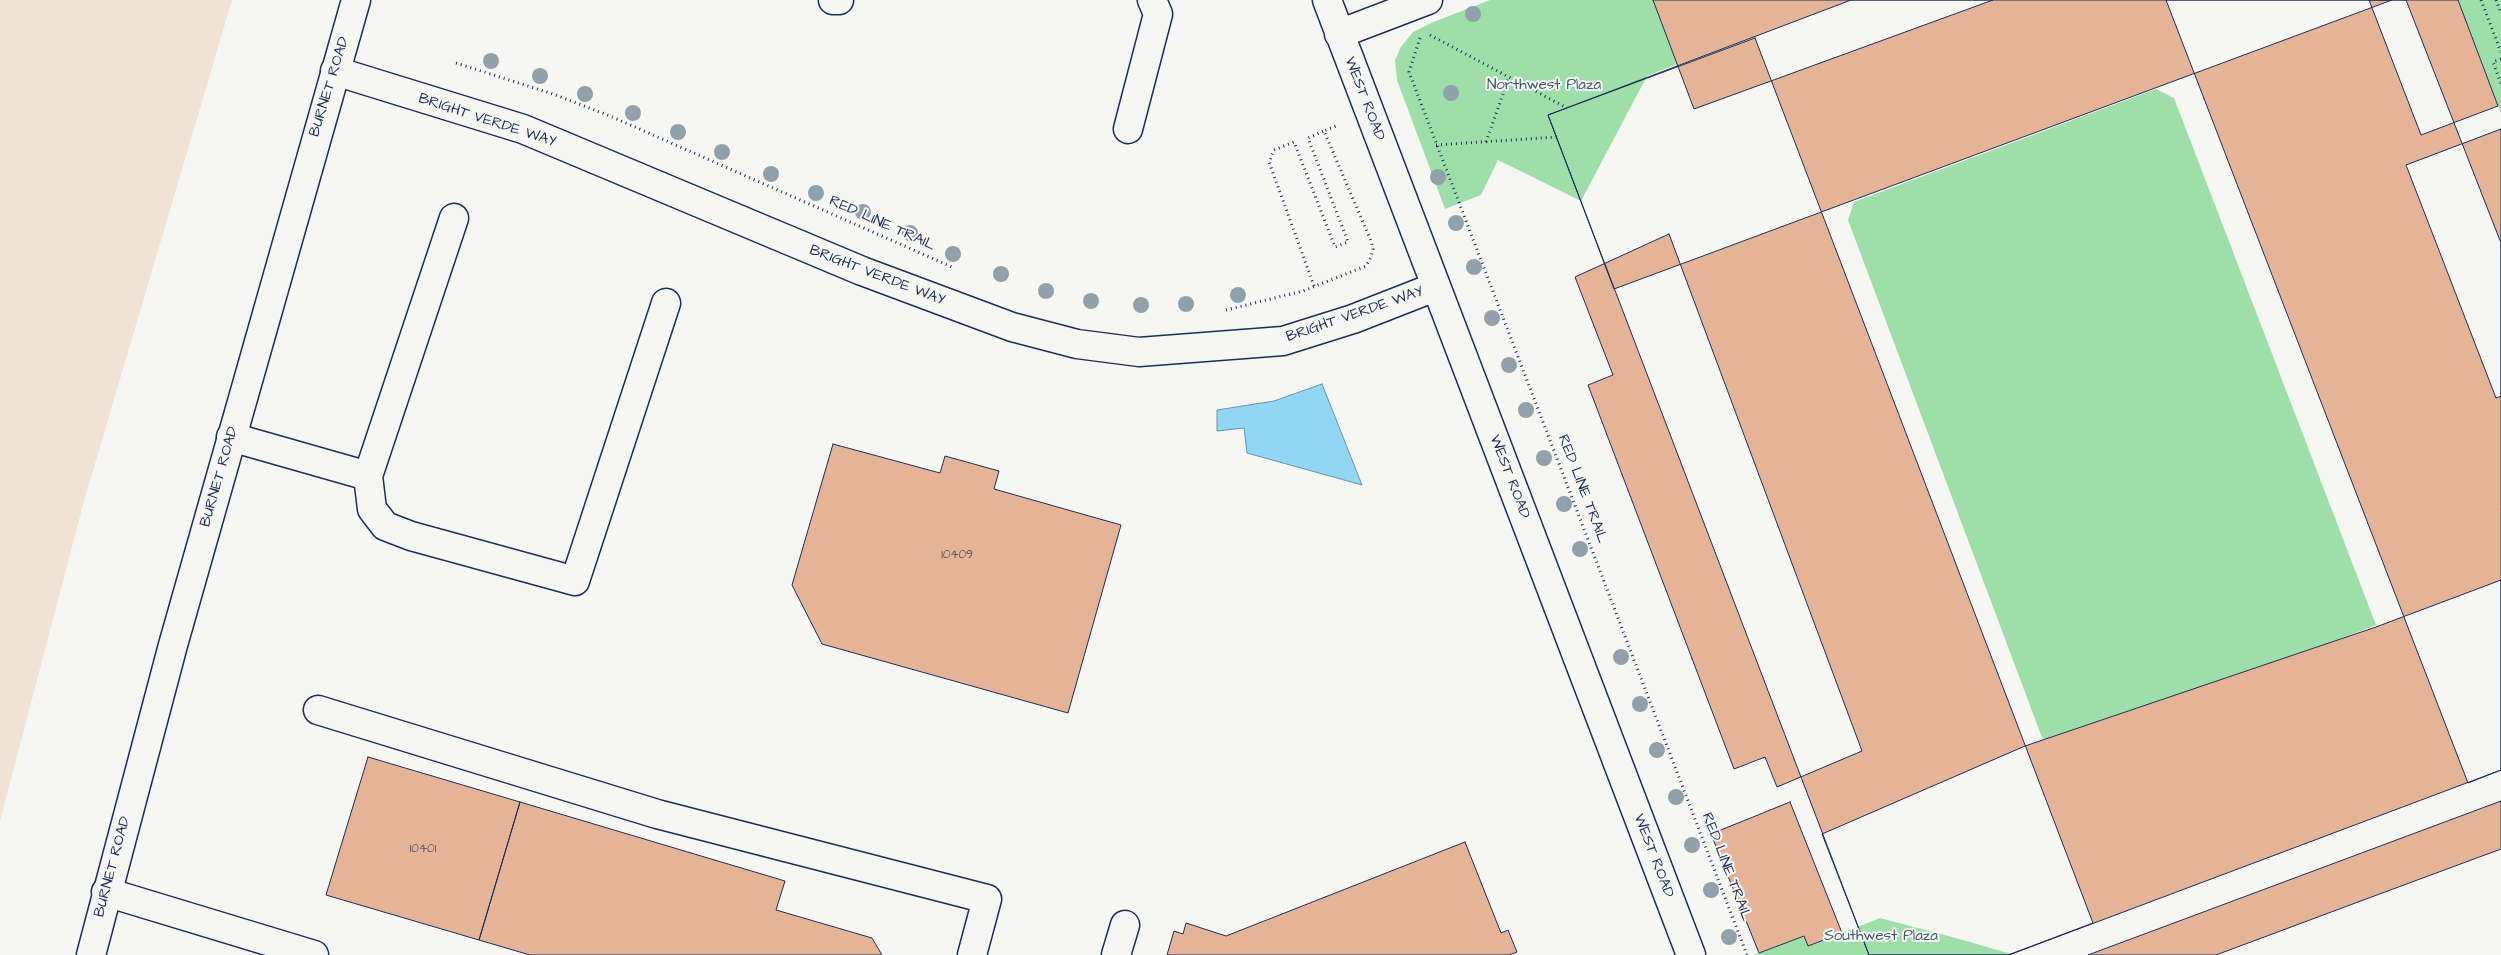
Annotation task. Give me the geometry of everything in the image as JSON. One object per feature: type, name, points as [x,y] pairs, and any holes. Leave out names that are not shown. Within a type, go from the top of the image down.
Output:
[{"type":"street","name":"BURNET ROAD","points":[[91,955],[106,892],[231,437],[356,0]]},
{"type":"street","points":[[833,0],[839,0]]},
{"type":"street","points":[[1128,129],[1158,14],[1152,0]]},
{"type":"street","name":"WEST ROAD","points":[[1327,0],[1435,288],[1469,371],[1691,955]]},
{"type":"street","points":[[1339,34],[1428,0]]},
{"type":"street","name":"BRIGHT VERDE WAY","points":[[335,71],[523,129],[862,271],[1012,328],[1077,344],[1139,352],[1283,341],[1354,319],[1435,288]]},
{"type":"street","points":[[454,218],[368,476],[372,508],[385,526],[412,536],[575,581],[666,303]]},
{"type":"street","points":[[231,437],[368,476]]},
{"type":"street","points":[[318,710],[657,814],[988,899],[972,955]]},
{"type":"street","points":[[106,892],[314,955]]},
{"type":"street","points":[[1116,955],[1124,925]]},
{"type":"path","points":[[2481,0],[2501,52]]},
{"type":"path","points":[[2496,0],[2501,13]]},
{"type":"path","name":"RED LINE TRAIL","points":[[1509,77],[1423,31],[1409,72],[1747,955]]},
{"type":"path","points":[[2501,59],[2493,62],[2501,84]]},
{"type":"path","name":"RED LINE TRAIL","points":[[456,63],[553,94],[610,116],[961,271]]},
{"type":"path","points":[[1486,142],[1509,77],[1567,108]]},
{"type":"path","points":[[1314,286],[1269,162],[1274,150],[1294,142],[1334,247],[1348,242],[1308,138],[1336,126]]},
{"type":"path","points":[[1224,310],[1314,286],[1366,266],[1373,249],[1324,131]]},
{"type":"path","points":[[1436,144],[1557,137]]},
{"type":"shaded area","points":[[0,0],[232,0],[84,501],[0,821]]},
{"type":"green space","name":"Northwest Plaza","points":[[1490,0],[1653,0],[1677,64],[1647,76],[1581,201],[1498,160],[1481,195],[1445,209],[1397,80],[1395,60],[1401,47],[1413,32]]},
{"type":"green space","points":[[2458,0],[2501,0],[2501,112],[2498,106]]},
{"type":"green space","points":[[2156,89],[2174,98],[2376,625],[2047,751],[1848,220],[1854,202]]},
{"type":"green space","name":"Southwest Plaza","points":[[1880,918],[2015,955],[1754,955],[1804,936],[1809,946]]},
{"type":"water","points":[[1322,384],[1362,485],[1247,453],[1244,428],[1217,431],[1217,410],[1274,401]]},
{"type":"building","points":[[1653,0],[1993,0],[1694,109]]},
{"type":"building","points":[[1851,0],[2392,0],[1614,289],[1548,115]]},
{"type":"building","points":[[2166,0],[2406,0],[2501,243],[2501,770],[2468,783]]},
{"type":"building","points":[[2369,0],[2458,0],[2498,106],[2421,135]]},
{"type":"building","points":[[1755,38],[2093,923],[2008,955],[1869,955],[1548,115]]},
{"type":"building","points":[[2501,129],[2501,396],[2496,398],[2406,165]]},
{"type":"building","points":[[1669,234],[1862,751],[1777,787],[1765,757],[1734,769],[1588,385],[1613,375],[1575,277]]},
{"type":"building","points":[[833,444],[940,473],[945,456],[999,471],[994,489],[1121,525],[1068,713],[822,644],[792,585]]},
{"type":"building","points":[[2501,580],[2501,770],[2009,955],[1869,955],[1822,834],[2025,746],[2376,627]]},
{"type":"building","points":[[368,757],[520,802],[479,940],[326,895]]},
{"type":"building","points":[[2501,801],[2501,849],[2216,955],[2088,955]]},
{"type":"building","points":[[520,802],[785,881],[776,910],[872,938],[882,955],[530,955],[479,940]]},
{"type":"building","points":[[1790,802],[1842,933],[1808,946],[1804,936],[1759,953],[1711,834]]},
{"type":"building","points":[[1465,842],[1501,933],[1508,930],[1517,952],[1509,955],[1167,955],[1174,931],[1183,934],[1186,923],[1226,936]]}]
